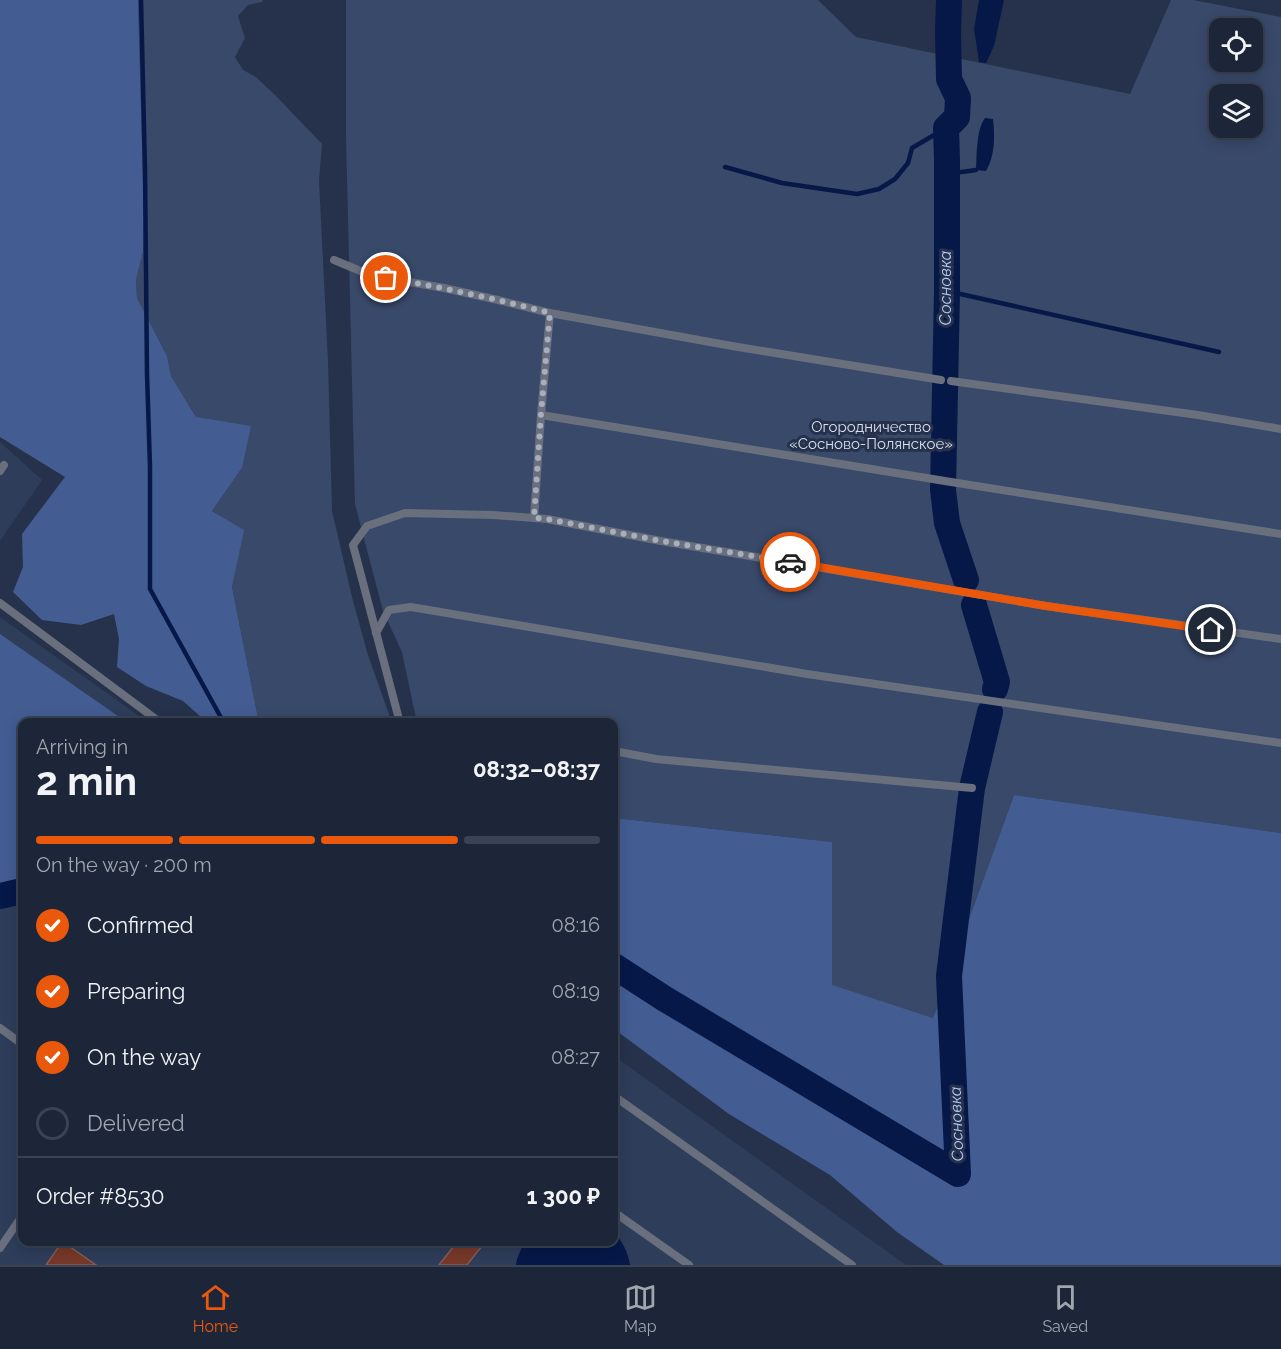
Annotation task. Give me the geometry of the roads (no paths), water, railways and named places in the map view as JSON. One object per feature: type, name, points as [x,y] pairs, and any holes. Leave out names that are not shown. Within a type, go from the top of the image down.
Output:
[{"type":"lane","points":[[334,260],[370,275],[444,288],[550,313],[941,380]]},
{"type":"lane","points":[[534,518],[550,313]]},
{"type":"lane","points":[[951,381],[1188,413],[1281,429]]},
{"type":"lane","points":[[541,414],[1281,534]]},
{"type":"lane","points":[[399,718],[353,545],[367,526],[405,513],[547,519],[661,541],[1046,606],[1281,639]]},
{"type":"lane","points":[[0,603],[154,718]]},
{"type":"lane","points":[[376,633],[389,610],[411,607],[807,674],[1281,743]]},
{"type":"lane","points":[[618,753],[656,759],[972,788]]},
{"type":"lane","points":[[0,1028],[18,1041]]},
{"type":"lane","points":[[618,1099],[852,1265]]},
{"type":"lane","points":[[618,1215],[690,1265]]},
{"type":"lane","points":[[0,1248],[18,1222]]},
{"type":"waterway","points":[[141,0],[150,467],[150,589],[221,718]]},
{"type":"waterway","name":"Сосновка","points":[[949,0],[949,79],[958,98],[957,117],[946,128],[947,291],[943,490],[947,523],[966,580]]},
{"type":"waterway","points":[[725,167],[782,183],[857,194],[879,189],[895,179],[908,163],[912,148],[946,128]]},
{"type":"waterway","points":[[947,174],[976,170]]},
{"type":"waterway","points":[[947,291],[1219,352]]},
{"type":"waterway","name":"Сосновка","points":[[974,605],[997,682],[995,689]]},
{"type":"waterway","name":"Сосновка","points":[[618,969],[958,1174],[949,976],[972,788],[990,712]]},
{"type":"waterway","name":"Сосновка","points":[[0,896],[18,892]]},
{"type":"park label","name":"Огородничество «Сосново-Полянское»","points":[[871,436]]}]
